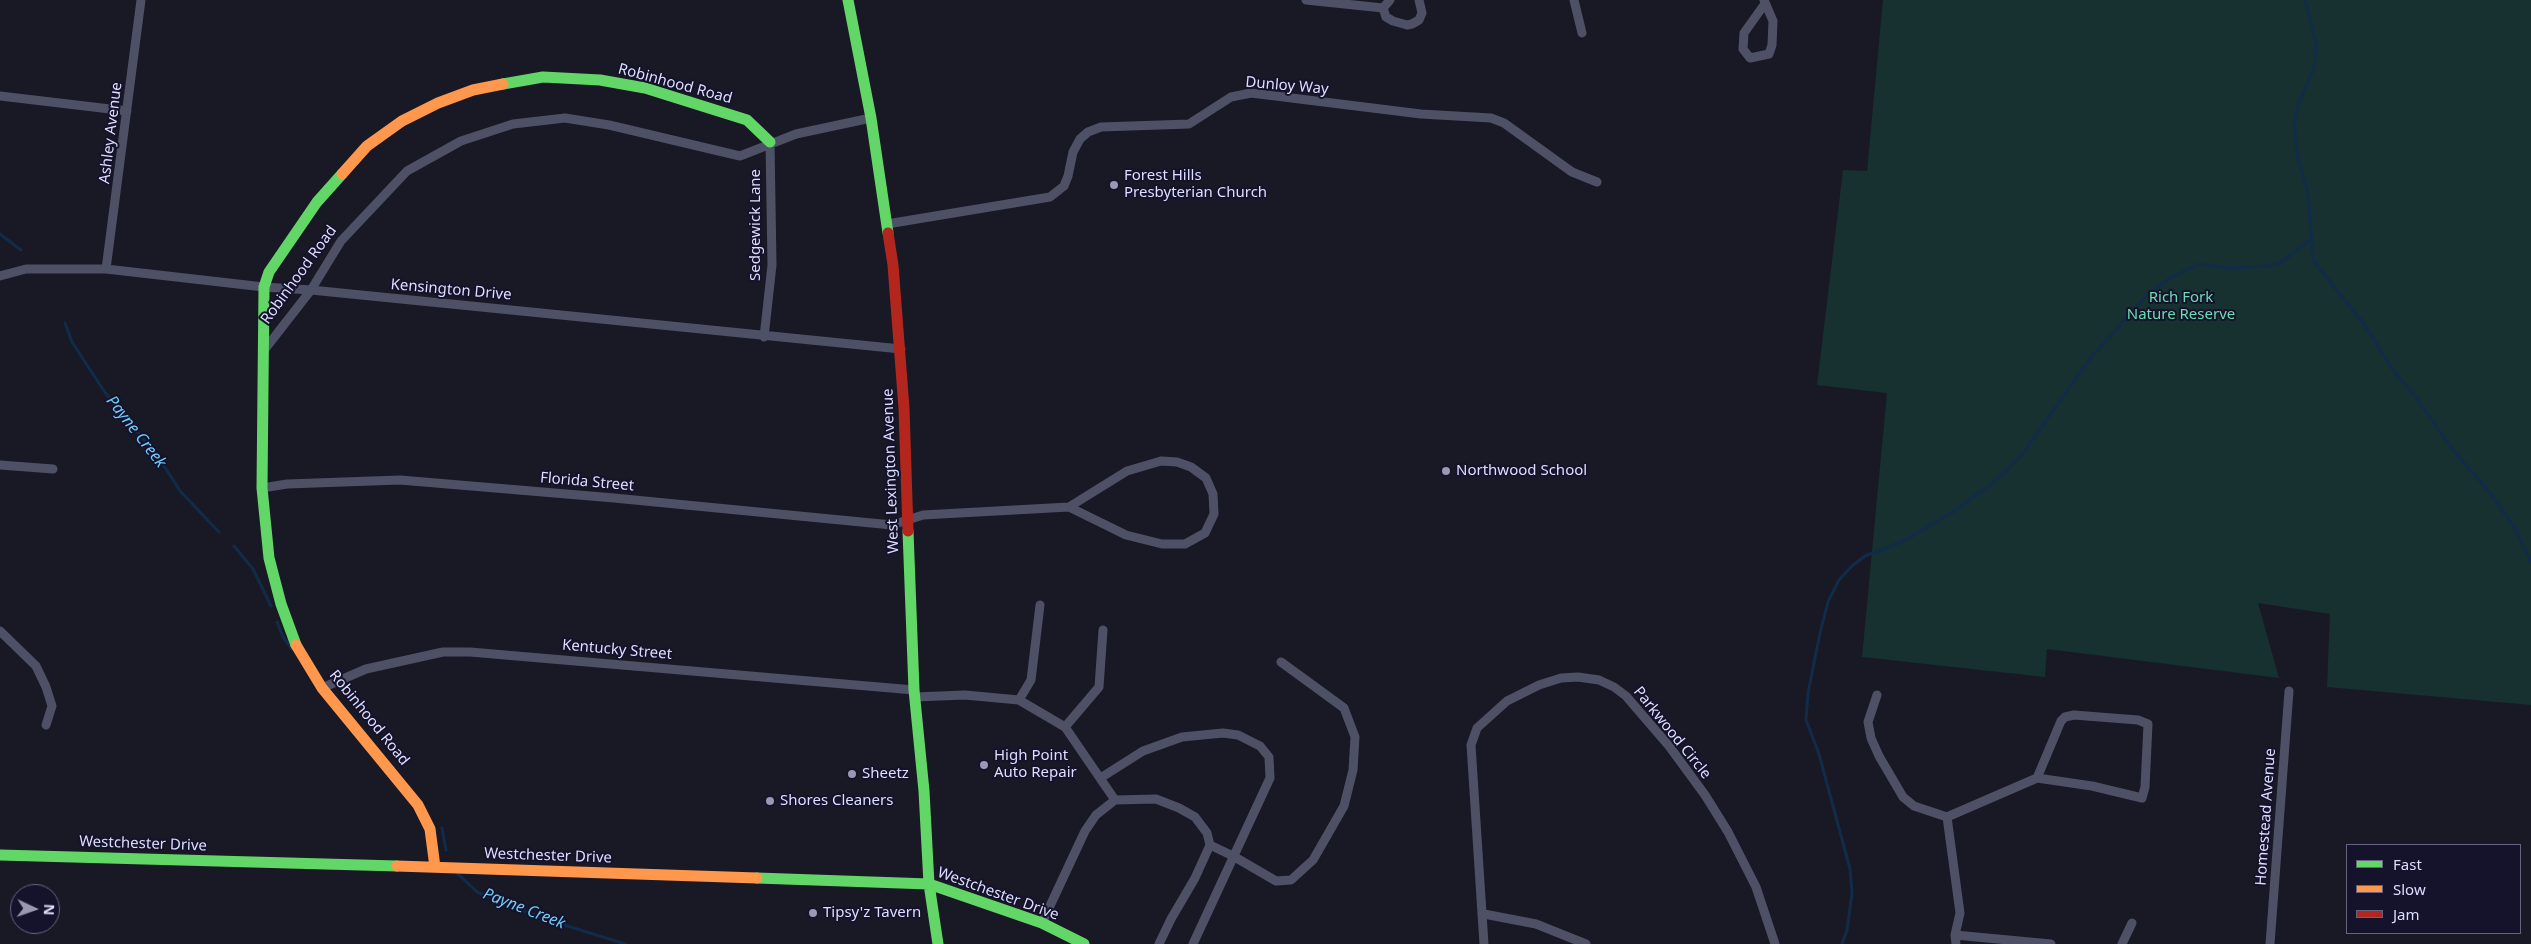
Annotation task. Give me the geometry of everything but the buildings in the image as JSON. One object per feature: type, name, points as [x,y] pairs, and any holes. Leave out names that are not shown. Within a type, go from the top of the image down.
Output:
[{"type":"street","name":"Ashley Avenue","points":[[106,269],[141,0]]},
{"type":"street","name":"West Lexington Avenue","points":[[848,0],[872,118],[887,224],[901,349],[914,693],[924,791],[929,884],[938,944]]},
{"type":"street","points":[[1306,0],[1383,8]]},
{"type":"street","points":[[1383,8],[1390,0]]},
{"type":"street","points":[[1383,8],[1386,17],[1407,25],[1419,20],[1422,13],[1419,0]]},
{"type":"street","points":[[1574,0],[1582,33]]},
{"type":"street","points":[[1764,2],[1773,21],[1772,45],[1769,54],[1750,58],[1743,49],[1744,33],[1764,2]]},
{"type":"street","name":"Robinhood Road","points":[[435,867],[430,829],[418,805],[322,688],[296,644],[281,604],[268,558],[262,488],[264,287],[269,272],[294,232],[317,202],[368,146],[402,121],[438,103],[473,90],[543,77],[600,80],[645,88],[747,120],[770,142]]},
{"type":"street","name":"Dunloy Way","points":[[887,224],[1050,197],[1064,186],[1077,143],[1088,132],[1101,127],[1189,124],[1231,97],[1251,93],[1422,114],[1492,118],[1504,122],[1572,172],[1597,182]]},
{"type":"street","points":[[0,96],[127,111]]},
{"type":"street","name":"Robinhood Road","points":[[264,349],[311,290],[341,241],[407,171],[461,140],[514,124],[565,118],[617,126],[740,156],[770,142],[796,134],[872,118]]},
{"type":"street","name":"Sedgewick Lane","points":[[764,337],[772,265],[770,142]]},
{"type":"street","name":"Kensington Drive","points":[[0,276],[26,269],[106,269],[264,287],[311,290],[764,337],[901,349]]},
{"type":"street","points":[[1161,462],[1172,462],[1191,467],[1206,478],[1213,494],[1214,514],[1205,533],[1185,544],[1162,544],[1126,534],[1069,507],[1127,472],[1161,462]]},
{"type":"street","points":[[0,465],[53,469]]},
{"type":"street","name":"Florida Street","points":[[262,488],[287,484],[400,480],[614,498],[892,525],[923,515],[1069,507]]},
{"type":"street","points":[[1040,605],[1031,680],[1019,700],[1065,727],[1102,777],[1115,800]]},
{"type":"street","points":[[1065,727],[1099,687],[1103,630]]},
{"type":"street","points":[[0,631],[36,666],[52,706],[46,725]]},
{"type":"street","name":"Kentucky Street","points":[[322,688],[366,669],[443,652],[470,652],[914,693],[1019,700]]},
{"type":"street","points":[[1210,845],[1276,881],[1291,880],[1313,860],[1344,806],[1353,770],[1355,737],[1344,708],[1281,662]]},
{"type":"street","name":"Parkwood Circle","points":[[1484,944],[1484,914],[1471,759],[1471,745],[1474,736],[1477,728],[1507,701],[1539,685],[1561,678],[1578,677],[1599,680],[1614,687],[1626,696],[1674,753],[1705,795],[1728,832],[1756,887],[1775,944]]},
{"type":"street","name":"Homestead Avenue","points":[[2270,944],[2289,691]]},
{"type":"street","points":[[1877,695],[1868,722],[1871,738],[1879,756],[1903,797],[1914,806],[1947,818],[2037,778],[2092,786],[2142,798],[2145,787],[2148,724],[2143,721],[2128,719],[2074,715],[2065,717],[2061,721],[2037,778]]},
{"type":"street","points":[[1102,777],[1143,750],[1182,737],[1223,733],[1251,740],[1260,746],[1268,757],[1270,778],[1193,944]]},
{"type":"street","points":[[1042,923],[1085,831],[1096,815],[1115,800],[1156,799],[1195,817],[1207,832],[1210,845],[1196,878],[1171,919],[1159,944]]},
{"type":"street","points":[[1947,818],[1960,913],[1956,940],[2051,944]]},
{"type":"street","name":"Westchester Drive","points":[[0,855],[435,867],[929,884],[1042,923],[1084,944]]},
{"type":"street","points":[[1484,914],[1536,924],[1586,944]]},
{"type":"street","points":[[2122,944],[2132,923]]},
{"type":"green space","name":"Rich Fork Nature Reserve","points":[[1883,0],[2531,0],[2531,705],[2327,687],[2330,614],[2258,603],[2279,678],[2047,649],[2045,677],[1862,657],[1887,393],[1817,385],[1843,170],[1867,171]]},
{"type":"waterway","points":[[2305,0],[2316,43],[2314,68],[2298,105],[2294,125],[2298,159],[2308,193],[2313,260],[2366,327],[2393,370],[2415,396],[2453,450],[2491,494],[2514,527],[2531,562]]},
{"type":"waterway","name":"Payne Creek","points":[[0,234],[21,250]]},
{"type":"waterway","points":[[1842,944],[1847,930],[1852,893],[1850,869],[1819,754],[1806,720],[1808,693],[1820,633],[1828,602],[1839,580],[1865,556],[1904,541],[1956,510],[1995,481],[2021,456],[2089,360],[2148,294],[2172,277],[2199,264],[2228,268],[2268,266],[2280,263],[2310,240]]},
{"type":"waterway","name":"Payne Creek","points":[[65,323],[72,342],[104,391],[158,457],[181,492],[219,532]]},
{"type":"waterway","name":"Payne Creek","points":[[234,546],[253,569],[271,606]]},
{"type":"waterway","name":"Payne Creek","points":[[277,622],[283,637],[292,649]]},
{"type":"waterway","name":"Payne Creek","points":[[442,828],[446,850]]},
{"type":"waterway","name":"Payne Creek","points":[[458,874],[477,892],[542,918],[625,944]]},
{"type":"traffic: fast","points":[[848,0],[871,118],[888,233]]},
{"type":"traffic: fast","points":[[503,84],[543,77],[600,80],[645,88],[747,120],[770,142]]},
{"type":"traffic: fast","points":[[296,645],[281,604],[269,558],[262,488],[264,287],[269,272],[317,202],[342,174]]},
{"type":"traffic: fast","points":[[908,531],[914,690],[924,791],[929,884],[938,944]]},
{"type":"traffic: fast","points":[[0,855],[397,866]]},
{"type":"traffic: fast","points":[[757,878],[929,884],[1042,923],[1084,944]]},
{"type":"traffic: slow","points":[[342,174],[367,146],[402,121],[438,103],[473,90],[503,84]]},
{"type":"traffic: slow","points":[[296,645],[322,688],[418,805],[430,829],[435,867]]},
{"type":"traffic: slow","points":[[397,866],[757,878]]},
{"type":"traffic: jam","points":[[888,233],[893,265],[904,408],[908,531]]},
{"type":"place","name":"Forest Hills Presbyterian Church","points":[[1114,185]]},
{"type":"place","name":"Northwood School","points":[[1446,471]]},
{"type":"place","name":"High Point Auto Repair","points":[[984,765]]},
{"type":"place","name":"Sheetz","points":[[852,774]]},
{"type":"place","name":"Shores Cleaners","points":[[770,801]]},
{"type":"place","name":"Tipsy'z Tavern","points":[[813,913]]}]
